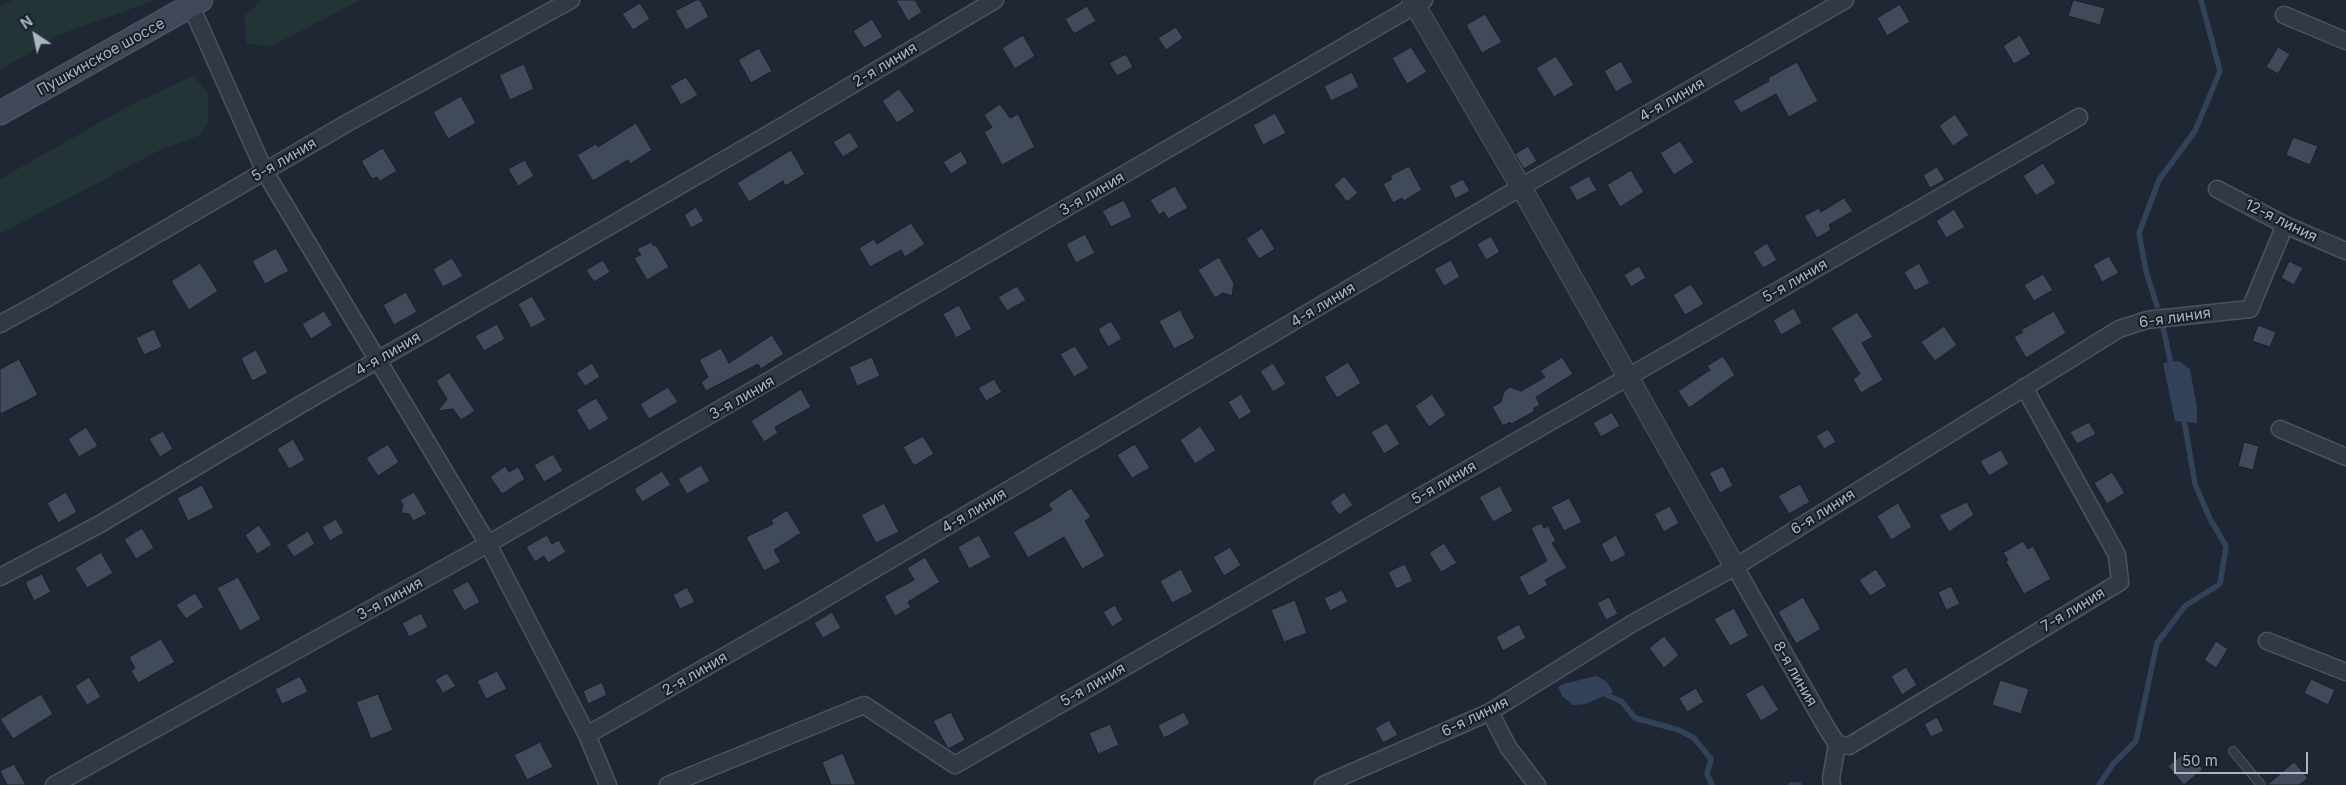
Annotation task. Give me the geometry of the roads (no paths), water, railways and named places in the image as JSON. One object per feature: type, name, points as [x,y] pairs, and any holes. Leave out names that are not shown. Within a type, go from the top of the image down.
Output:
[{"type":"main road","name":"Пушкинское шоссе","points":[[0,113],[196,3]]},
{"type":"street","name":"5-я линия","points":[[0,324],[349,122],[571,0]]},
{"type":"street","name":"2-я линия","points":[[776,130],[995,0]]},
{"type":"street","name":"4-я линия","points":[[802,612],[1521,188],[1845,0]]},
{"type":"street","points":[[1417,2],[1735,567]]},
{"type":"street","name":"3-я линия","points":[[54,785],[488,544],[1417,2]]},
{"type":"street","points":[[196,3],[265,172],[488,544],[588,735],[608,785]]},
{"type":"street","points":[[2282,17],[2346,41]]},
{"type":"street","name":"5-я линия","points":[[668,785],[864,705],[955,765],[2079,118]]},
{"type":"street","name":"4-я линия","points":[[0,577],[100,524],[776,130]]},
{"type":"street","name":"12-я линия","points":[[2217,189],[2285,225],[2346,251]]},
{"type":"street","name":"6-я линия","points":[[1324,785],[1490,712],[1633,623],[1735,567],[2118,329],[2147,320],[2250,308],[2285,225]]},
{"type":"street","name":"7-я линия","points":[[1837,744],[1848,746],[2120,582],[2117,555],[2024,387]]},
{"type":"street","points":[[2280,429],[2346,458]]},
{"type":"street","name":"8-я линия","points":[[1735,567],[1837,744]]},
{"type":"street","name":"2-я линия","points":[[588,735],[802,612]]},
{"type":"street","points":[[2267,641],[2346,672]]},
{"type":"street","points":[[1490,712],[1508,748],[1537,785]]},
{"type":"street","points":[[1832,785],[1837,744]]},
{"type":"lane","points":[[2282,17],[2346,46]]},
{"type":"lane","points":[[2233,751],[2261,785]]},
{"type":"water","points":[[2179,361],[2190,369],[2197,408],[2197,423],[2175,421],[2163,363]]},
{"type":"water","points":[[1596,676],[1606,681],[1613,692],[1586,704],[1573,705],[1562,696],[1558,687],[1563,684]]},
{"type":"waterway","points":[[2157,306],[2146,271],[2139,233],[2159,180],[2195,131],[2220,71],[2201,0]]},
{"type":"waterway","points":[[2163,327],[2172,369]]},
{"type":"waterway","points":[[2099,785],[2113,764],[2136,741],[2157,643],[2185,606],[2220,584],[2226,546],[2210,519],[2195,484],[2183,414]]},
{"type":"waterway","points":[[1601,692],[1622,702],[1635,718],[1679,730],[1694,738],[1711,759],[1707,774],[1712,785]]},
{"type":"waterway","points":[[1791,785],[1799,785]]}]
